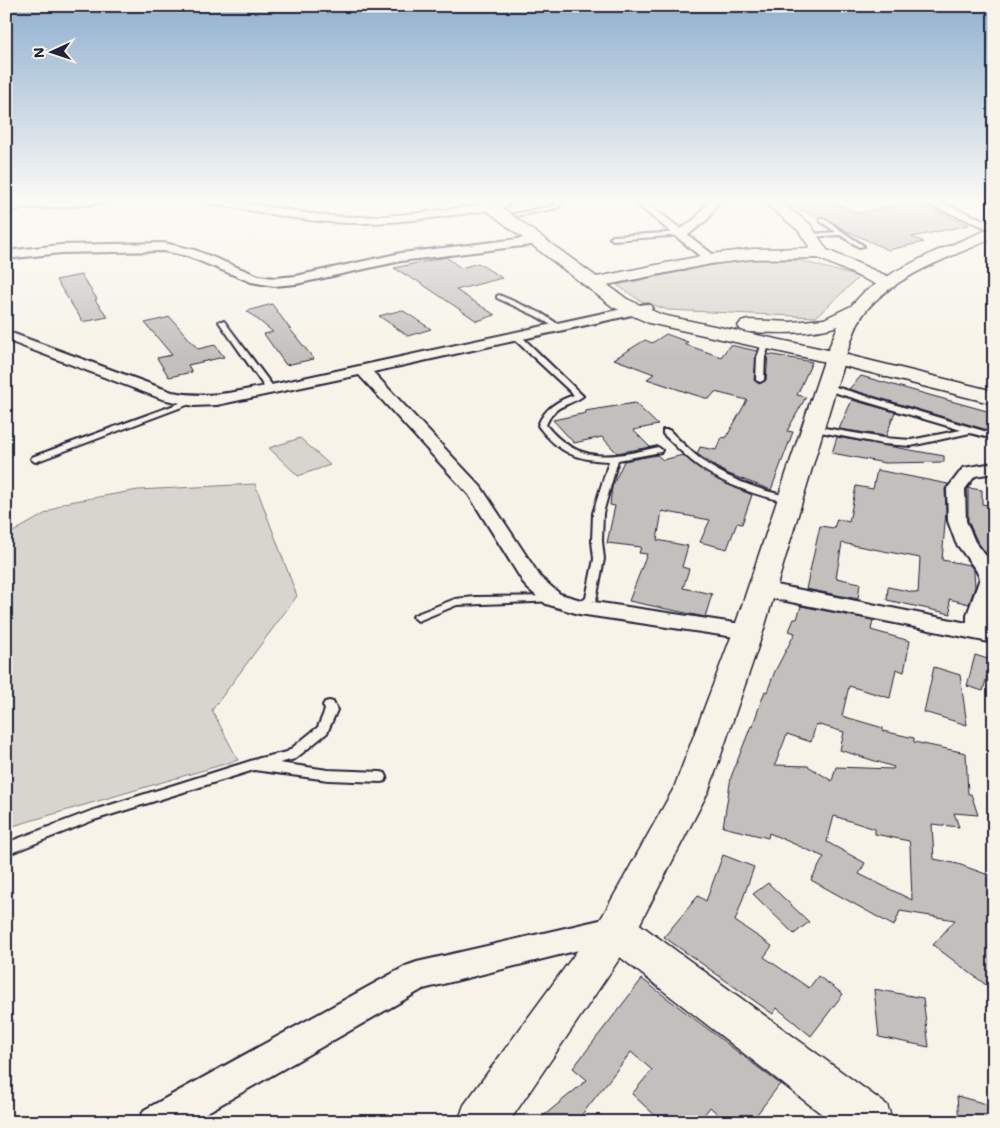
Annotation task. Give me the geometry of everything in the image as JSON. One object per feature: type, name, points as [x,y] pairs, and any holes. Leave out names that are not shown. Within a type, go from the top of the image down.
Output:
[{"type":"main road","points":[[556,253],[620,303],[640,310],[727,325],[813,327],[836,322],[857,310]]},
{"type":"main road","points":[[558,253],[602,281],[640,310],[656,319],[766,343],[833,365],[994,398]]},
{"type":"main road","points":[[602,281],[711,259],[752,254],[821,253],[888,283]]},
{"type":"main road","points":[[480,1122],[616,930],[691,790],[748,632],[833,365],[847,329],[857,310],[870,296],[888,283],[949,253]]},
{"type":"main road","points":[[727,325],[833,365]]},
{"type":"main road","points":[[616,930],[870,1122]]},
{"type":"street","points":[[6,255],[28,253]]},
{"type":"street","points":[[189,253],[256,279],[274,282],[296,280],[408,256],[450,253]]},
{"type":"street","points":[[704,253],[711,259]]},
{"type":"street","points":[[6,335],[168,396],[194,401],[217,400],[272,390],[640,310]]},
{"type":"street","points":[[363,371],[475,491],[533,582],[553,599],[579,607],[748,632]]},
{"type":"street","points":[[985,634],[978,615],[990,578],[986,568],[966,542],[957,520],[956,489],[969,472],[994,468]]},
{"type":"street","points":[[761,589],[985,634]]},
{"type":"street","points":[[156,1122],[417,976],[616,930]]},
{"type":"lane","points":[[499,296],[524,309],[548,318],[560,328]]},
{"type":"lane","points":[[222,322],[272,390]]},
{"type":"lane","points":[[517,337],[579,396],[556,404],[544,416],[542,426],[551,440],[570,453],[587,457],[614,459],[658,450]]},
{"type":"lane","points":[[760,380],[761,357],[766,343]]},
{"type":"lane","points":[[833,365],[969,431],[994,437]]},
{"type":"lane","points":[[35,459],[194,401]]},
{"type":"lane","points":[[813,428],[883,441],[911,443],[969,431]]},
{"type":"lane","points":[[666,432],[701,464],[739,485],[759,493],[790,500]]},
{"type":"lane","points":[[579,607],[591,600],[599,559],[596,541],[598,513],[614,459]]},
{"type":"lane","points":[[418,618],[455,602],[553,599]]},
{"type":"lane","points":[[6,849],[91,816],[254,765],[291,756],[323,730],[331,710],[329,705]]},
{"type":"lane","points":[[254,765],[328,776],[381,777]]},
{"type":"shaded area","points":[[737,260],[802,261],[859,277],[816,317],[668,310],[639,300],[617,285]]},
{"type":"shaded area","points":[[300,438],[330,465],[298,476],[269,448]]},
{"type":"shaded area","points":[[255,484],[297,596],[212,710],[238,760],[6,828],[6,536],[64,503],[138,490]]},
{"type":"building","points":[[446,257],[461,268],[478,263],[502,278],[456,290],[495,315],[477,321],[416,280],[394,268]]},
{"type":"building","points":[[81,275],[97,299],[95,300],[108,317],[83,322],[56,280]]},
{"type":"building","points":[[272,304],[314,359],[286,365],[264,334],[273,332],[247,311]]},
{"type":"building","points":[[402,310],[431,329],[408,336],[379,316]]},
{"type":"building","points":[[170,317],[198,349],[215,345],[224,357],[188,365],[192,372],[169,377],[157,358],[172,355],[145,323]]},
{"type":"building","points":[[666,334],[688,342],[684,344],[721,357],[730,345],[757,351],[754,380],[759,384],[766,380],[768,354],[812,362],[797,395],[806,397],[787,431],[793,432],[771,490],[726,473],[697,454],[700,447],[716,450],[722,437],[726,438],[747,400],[715,392],[709,399],[695,395],[647,379],[654,374],[614,359],[645,340],[652,343]]},
{"type":"building","points":[[861,376],[994,413],[994,432],[849,389]]},
{"type":"building","points":[[852,400],[895,412],[886,436],[839,429]]},
{"type":"building","points":[[635,403],[658,425],[633,430],[650,447],[617,453],[602,437],[574,443],[553,420],[586,413],[585,411]]},
{"type":"building","points":[[837,437],[944,456],[944,462],[885,463],[832,453]]},
{"type":"building","points":[[657,455],[663,460],[683,455],[718,480],[752,495],[742,524],[737,523],[727,549],[700,542],[710,520],[662,511],[657,540],[688,546],[682,567],[689,569],[683,588],[712,594],[705,617],[629,601],[647,554],[639,553],[641,547],[607,543],[615,506],[610,505],[612,487],[624,461]]},
{"type":"building","points":[[877,470],[948,484],[945,489],[946,511],[942,560],[970,565],[974,571],[975,587],[969,604],[949,599],[951,614],[887,600],[888,587],[918,593],[920,558],[842,543],[836,578],[860,583],[858,599],[806,589],[820,526],[834,528],[837,519],[849,522],[856,486],[873,489]]},
{"type":"building","points":[[968,488],[982,490],[982,504],[993,506],[994,560],[991,560],[977,541],[968,521]]},
{"type":"building","points":[[801,606],[873,620],[871,630],[910,641],[904,672],[896,669],[890,698],[849,686],[842,716],[883,728],[883,731],[914,738],[914,742],[966,753],[968,794],[971,794],[978,815],[954,813],[959,827],[932,824],[934,859],[958,864],[994,877],[994,991],[933,945],[955,920],[900,911],[894,926],[811,880],[824,857],[769,833],[768,838],[723,827],[731,777],[765,691],[767,692],[775,671],[795,633],[789,631],[794,619],[797,619]],"holes":[[[816,724],[844,732],[840,750],[894,767],[893,769],[836,767],[832,781],[808,766],[775,765],[787,734],[811,742]],[[834,816],[875,829],[875,834],[909,841],[912,900],[859,874],[865,863],[827,842]]]},
{"type":"building","points":[[975,655],[994,661],[994,678],[987,676],[983,691],[967,686]]},
{"type":"building","points":[[934,667],[960,675],[967,725],[924,712]]},
{"type":"building","points":[[723,855],[754,867],[735,921],[772,946],[764,957],[809,988],[818,976],[843,994],[811,1036],[777,1008],[773,1014],[664,937],[698,896],[706,901]]},
{"type":"building","points":[[768,883],[809,922],[794,934],[753,894]]},
{"type":"building","points":[[642,979],[780,1084],[751,1122],[726,1122],[710,1107],[699,1122],[662,1122],[632,1094],[652,1070],[631,1052],[576,1122],[536,1122],[587,1080],[573,1068]]},
{"type":"building","points":[[874,989],[923,998],[929,1047],[879,1037]]},
{"type":"building","points":[[957,1096],[994,1106],[994,1122],[959,1122]]}]
